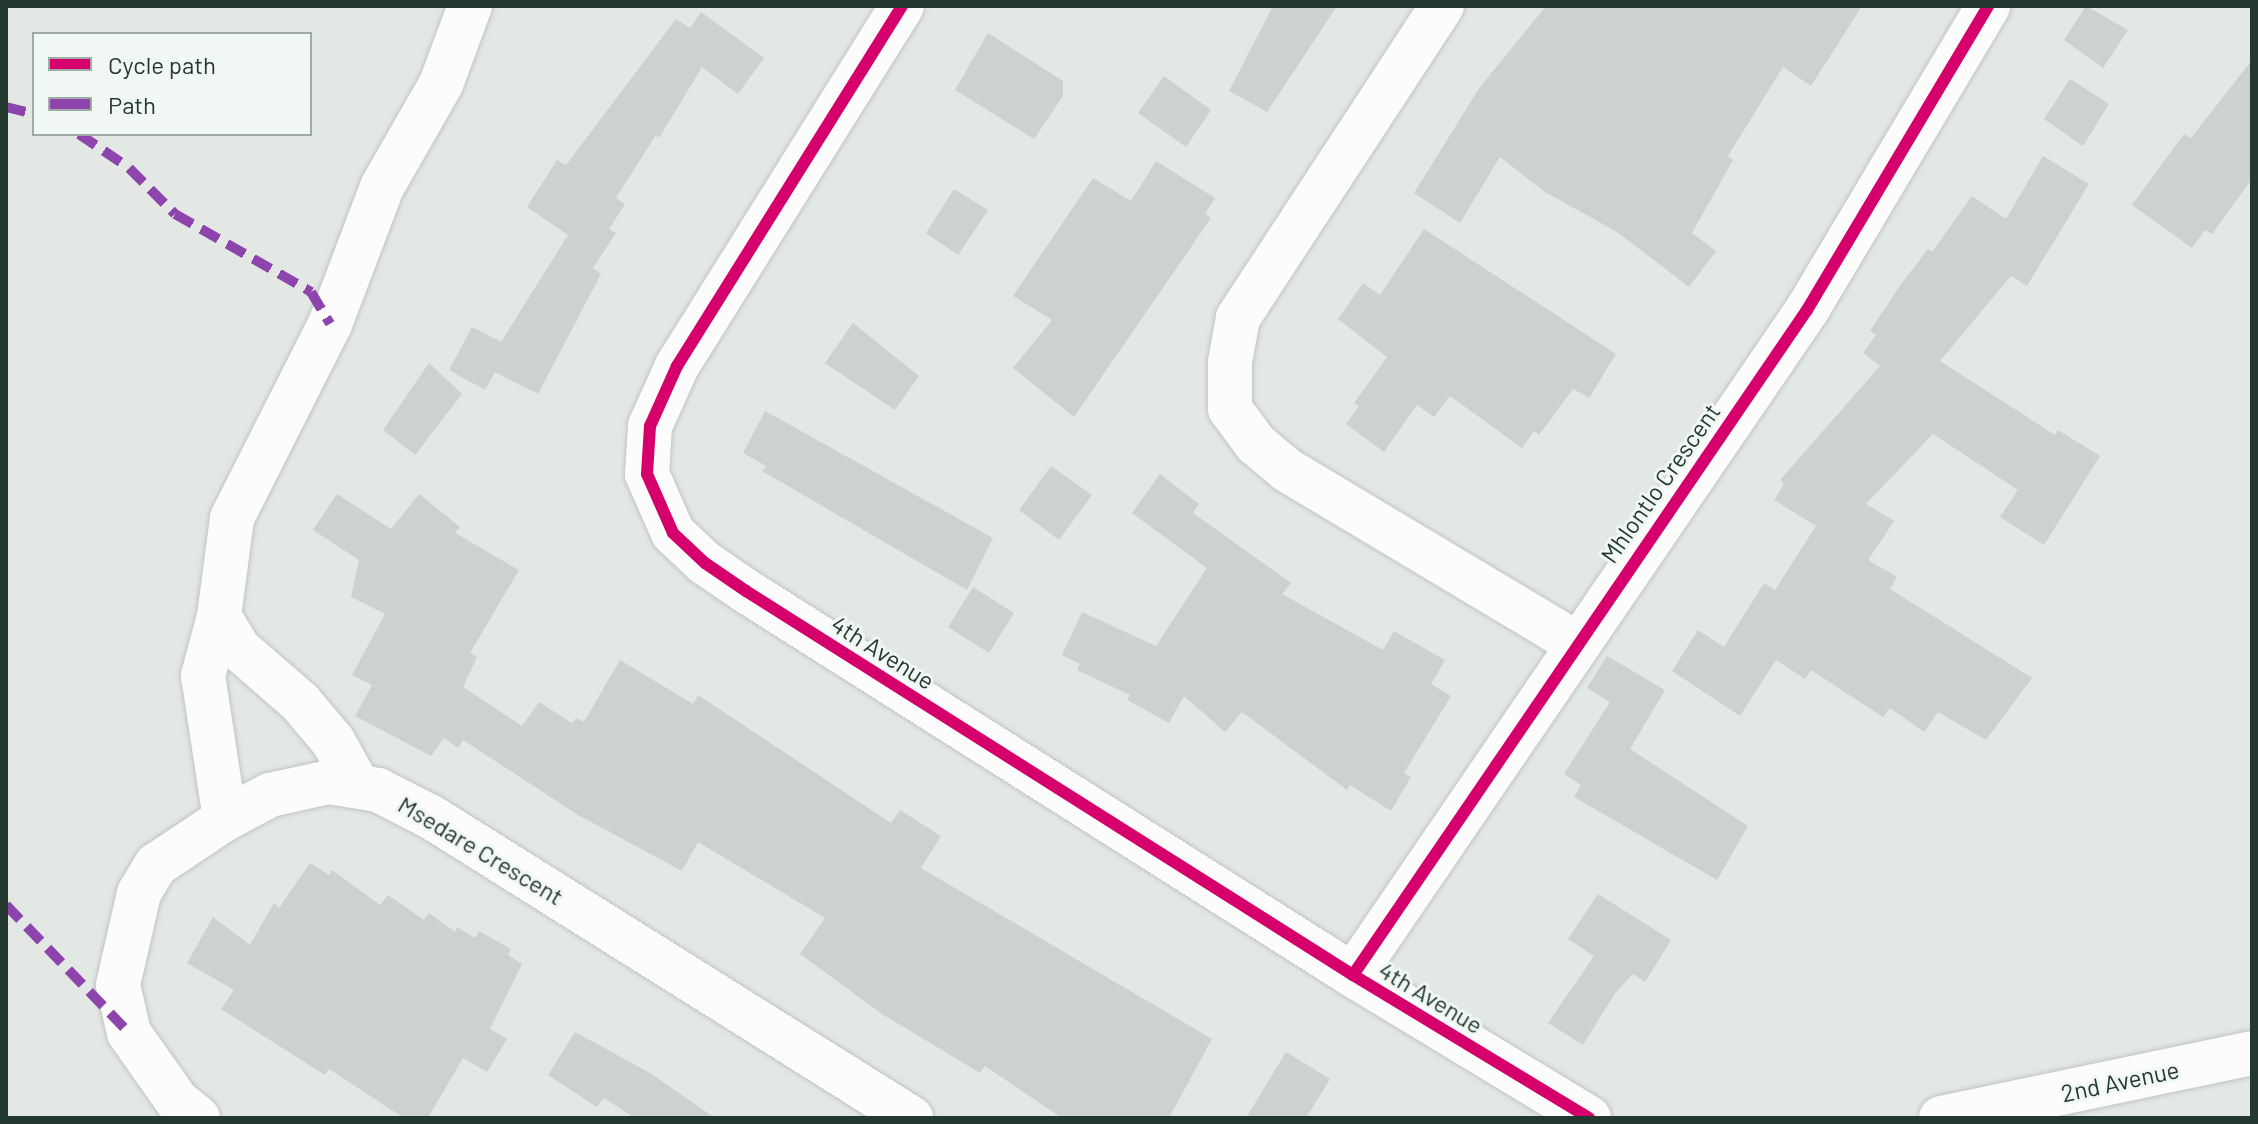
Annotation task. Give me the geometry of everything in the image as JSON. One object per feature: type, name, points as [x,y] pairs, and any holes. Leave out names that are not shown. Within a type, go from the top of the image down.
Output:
[{"type":"street","points":[[225,819],[203,676],[219,616],[232,518],[330,324],[382,187],[441,84],[470,6]]},
{"type":"street","name":"4th Avenue","points":[[902,6],[677,366],[650,426],[647,474],[658,505],[673,533],[736,584],[1353,975],[1589,1118]]},
{"type":"street","points":[[1442,6],[1238,318],[1230,362],[1230,409],[1256,444],[1287,470],[1576,643]]},
{"type":"street","name":"Mhlontlo Crescent","points":[[1353,975],[1576,643],[1807,310],[1988,6]]},
{"type":"street","points":[[219,616],[239,649],[300,702],[333,741],[358,786]]},
{"type":"street","name":"Msedare Crescent","points":[[198,1118],[177,1101],[129,1033],[118,985],[139,893],[156,865],[225,819],[270,795],[329,782],[378,790],[431,817],[911,1118]]},
{"type":"street","name":"2nd Avenue","points":[[1941,1118],[2252,1053]]},
{"type":"building","points":[[1273,6],[1337,6],[1267,112],[1229,91]]},
{"type":"building","points":[[1546,6],[1862,6],[1811,86],[1783,67],[1728,156],[1733,160],[1692,233],[1716,251],[1689,287],[1617,232],[1545,192],[1500,157],[1460,223],[1414,193],[1480,87]]},
{"type":"building","points":[[2086,6],[2128,30],[2103,68],[2064,40]]},
{"type":"building","points":[[701,12],[764,58],[738,94],[702,67],[659,138],[656,135],[616,198],[625,204],[609,229],[616,233],[593,268],[601,274],[538,394],[495,372],[485,390],[449,370],[472,327],[501,342],[568,235],[527,207],[557,160],[566,165],[676,19],[690,28]]},
{"type":"building","points":[[988,33],[1063,81],[1063,96],[1034,139],[955,90]]},
{"type":"building","points":[[2252,60],[2252,179],[2212,234],[2205,230],[2192,248],[2132,205],[2184,134],[2191,138]]},
{"type":"building","points":[[1164,76],[1211,110],[1186,147],[1138,113]]},
{"type":"building","points":[[2070,79],[2109,104],[2083,146],[2044,119]]},
{"type":"building","points":[[2043,156],[2089,184],[2027,286],[2011,276],[1940,361],[2055,435],[2058,430],[2100,456],[2044,545],[2000,517],[2018,490],[1933,434],[1866,504],[1894,521],[1868,560],[1897,577],[1890,589],[2032,678],[1986,740],[1938,712],[1924,732],[1890,708],[1883,717],[1811,670],[1805,679],[1776,660],[1740,716],[1672,671],[1698,630],[1724,647],[1764,583],[1775,590],[1816,526],[1774,500],[1784,484],[1780,480],[1880,366],[1863,353],[1876,335],[1870,331],[1901,284],[1928,249],[1932,252],[1972,196],[2006,219]]},
{"type":"building","points":[[1156,161],[1215,198],[1205,214],[1211,218],[1074,417],[1013,368],[1052,320],[1013,296],[1093,178],[1131,201]]},
{"type":"building","points":[[954,189],[988,210],[958,255],[926,233]]},
{"type":"building","points":[[1424,229],[1616,354],[1589,398],[1573,389],[1539,435],[1534,431],[1522,448],[1450,396],[1434,417],[1417,405],[1384,452],[1346,424],[1359,406],[1354,403],[1387,357],[1338,319],[1363,283],[1380,295]]},
{"type":"building","points":[[853,323],[919,376],[895,410],[825,363]]},
{"type":"building","points":[[429,363],[462,394],[415,455],[383,430]]},
{"type":"building","points":[[765,411],[993,538],[967,590],[762,471],[766,466],[743,453]]},
{"type":"building","points":[[1051,466],[1092,495],[1059,540],[1019,510]]},
{"type":"building","points":[[1160,474],[1199,504],[1193,513],[1291,583],[1282,594],[1383,650],[1394,631],[1445,660],[1431,684],[1451,696],[1404,773],[1411,777],[1391,811],[1350,785],[1347,790],[1242,712],[1225,732],[1184,696],[1169,723],[1127,700],[1130,695],[1077,670],[1080,664],[1062,655],[1082,612],[1156,646],[1207,568],[1132,513]]},
{"type":"building","points":[[337,494],[391,529],[419,494],[460,527],[455,533],[519,570],[470,653],[477,657],[463,687],[522,726],[539,702],[572,723],[576,718],[584,722],[620,660],[693,704],[698,695],[891,823],[900,810],[941,836],[921,868],[1212,1039],[1169,1118],[1062,1118],[985,1066],[980,1073],[882,1014],[800,954],[825,918],[698,842],[682,871],[578,815],[463,740],[458,748],[444,738],[431,756],[355,716],[372,685],[352,675],[385,614],[351,597],[359,560],[313,530]]},
{"type":"building","points":[[973,587],[1014,613],[989,653],[948,627]]},
{"type":"building","points":[[1607,656],[1665,690],[1630,749],[1748,826],[1717,880],[1574,797],[1581,785],[1564,774],[1610,702],[1587,688]]},
{"type":"building","points":[[310,863],[329,875],[332,870],[380,905],[388,895],[424,920],[429,913],[455,932],[457,927],[475,938],[479,931],[511,949],[508,955],[522,964],[490,1029],[507,1039],[487,1072],[463,1058],[428,1118],[404,1118],[329,1069],[325,1075],[221,1009],[234,990],[187,963],[213,917],[250,945],[274,903],[279,908]]},
{"type":"building","points":[[1598,894],[1671,940],[1645,982],[1633,974],[1615,993],[1583,1045],[1548,1023],[1594,956],[1568,939]]},
{"type":"building","points":[[575,1032],[650,1073],[715,1118],[635,1118],[604,1098],[597,1107],[548,1075]]},
{"type":"building","points":[[1286,1052],[1330,1079],[1306,1118],[1246,1118]]},
{"type":"marked path","points":[[6,107],[32,114]]},
{"type":"marked path","points":[[82,136],[129,168],[175,214],[311,292],[330,324]]},
{"type":"marked path","points":[[6,905],[129,1033]]},
{"type":"cycle path","points":[[902,6],[677,366],[650,426],[647,474],[673,533],[705,563],[746,591],[1353,975],[1589,1118]]},
{"type":"cycle path","points":[[1353,975],[1807,310],[1988,6]]}]
